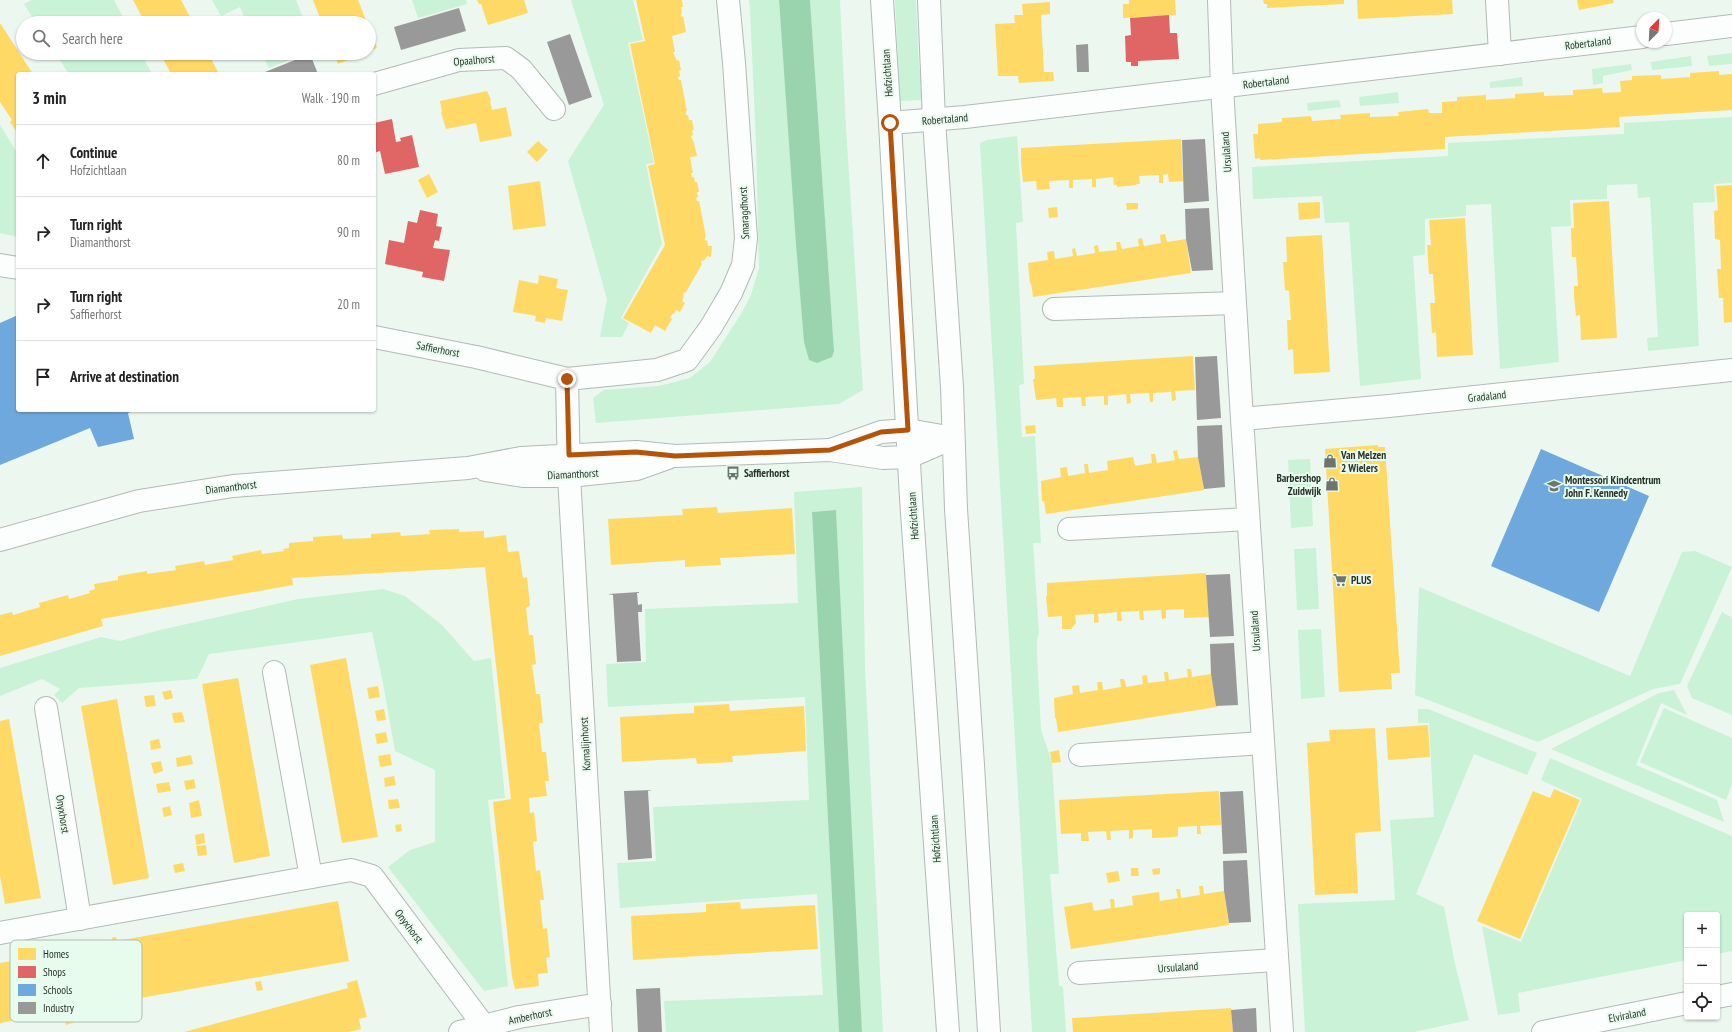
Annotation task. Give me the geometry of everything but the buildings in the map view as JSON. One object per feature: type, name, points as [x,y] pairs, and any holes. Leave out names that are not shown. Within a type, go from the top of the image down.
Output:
[{"type":"street","name":"Smaragdhorst","points":[[567,379],[657,370],[687,360],[711,327],[731,293],[743,265],[746,238],[734,63],[728,0]]},
{"type":"street","name":"Hofzichtlaan","points":[[882,0],[909,457],[948,1032]]},
{"type":"street","points":[[929,0],[934,120],[952,386],[956,509],[989,1032]]},
{"type":"street","name":"Ursulaland","points":[[1219,0],[1222,87],[1248,519],[1282,1032]]},
{"type":"street","points":[[1497,0],[1500,54]]},
{"type":"street","points":[[1672,33],[1732,26]]},
{"type":"street","name":"Robertaland","points":[[890,123],[934,120],[1636,38]]},
{"type":"street","name":"Opaalhorst","points":[[376,83],[459,60],[506,58],[521,69],[554,109]]},
{"type":"street","points":[[0,265],[16,268]]},
{"type":"street","points":[[1054,309],[1236,303]]},
{"type":"street","name":"Saffierhorst","points":[[376,337],[476,357],[567,379]]},
{"type":"street","name":"Gradaland","points":[[1242,419],[1389,406],[1732,370]]},
{"type":"street","points":[[567,379],[569,465]]},
{"type":"street","name":"Diamanthorst","points":[[830,450],[881,432],[908,430],[953,438]]},
{"type":"street","name":"Diamanthorst","points":[[0,540],[139,501],[233,486],[468,468],[523,476],[569,465],[637,469],[675,456],[830,450],[883,458],[909,457],[953,438]]},
{"type":"street","name":"Kornalijnhorst","points":[[569,465],[601,1032]]},
{"type":"street","points":[[1069,529],[1248,519]]},
{"type":"street","points":[[274,672],[311,877]]},
{"type":"street","name":"Onyxhorst","points":[[46,708],[80,919]]},
{"type":"street","points":[[1080,756],[1263,743]]},
{"type":"street","name":"Onyxhorst","points":[[0,933],[351,870],[372,876],[484,1026]]},
{"type":"street","name":"Ursulaland","points":[[1080,973],[1277,960]]},
{"type":"street","points":[[1720,996],[1732,994]]},
{"type":"street","name":"Amberhorst","points":[[460,1032],[519,1017],[600,1004]]},
{"type":"street","name":"Elviraland","points":[[1543,1032],[1684,1004]]},
{"type":"shaded area","points":[[32,0],[114,0],[122,16],[32,16],[24,4]]},
{"type":"shaded area","points":[[212,0],[296,0],[302,16],[244,16],[240,7],[221,16]]},
{"type":"shaded area","points":[[412,0],[466,0],[467,4],[418,18]]},
{"type":"shaded area","points":[[571,0],[633,0],[643,40],[628,43],[654,163],[646,164],[662,244],[621,318],[629,323],[622,337],[600,337],[607,299],[568,161],[604,105]]},
{"type":"shaded area","points":[[749,0],[779,0],[784,69],[834,351],[810,0],[840,0],[846,128],[863,390],[839,404],[596,423],[593,398],[604,390],[659,386],[690,378],[710,362],[741,314],[751,295],[759,268],[756,143]]},
{"type":"shaded area","points":[[779,0],[810,0],[834,351],[832,357],[817,363],[809,360],[804,342]]},
{"type":"shaded area","points":[[895,0],[916,0],[919,68],[924,85],[925,100],[900,101]]},
{"type":"shaded area","points":[[1732,53],[1732,64],[1709,66],[1707,56]]},
{"type":"shaded area","points":[[1691,56],[1692,66],[1652,70],[1651,62]]},
{"type":"shaded area","points":[[60,60],[145,60],[151,72],[68,72]]},
{"type":"shaded area","points":[[265,60],[289,60],[269,68]]},
{"type":"shaded area","points":[[1631,64],[1632,70],[1603,76],[1603,83],[1593,85],[1592,69]]},
{"type":"shaded area","points":[[1522,77],[1523,86],[1490,88],[1490,82]]},
{"type":"shaded area","points":[[1398,92],[1399,103],[1360,106],[1359,97]]},
{"type":"shaded area","points":[[1339,100],[1341,107],[1308,111],[1307,103]]},
{"type":"shaded area","points":[[1732,117],[1732,183],[1714,184],[1715,202],[1693,203],[1699,346],[1648,351],[1647,338],[1658,337],[1650,197],[1638,198],[1637,184],[1607,185],[1607,199],[1570,200],[1571,226],[1551,227],[1559,362],[1500,369],[1491,204],[1466,205],[1466,216],[1425,219],[1425,255],[1413,256],[1421,379],[1360,386],[1349,222],[1325,223],[1322,196],[1253,199],[1252,167],[1448,156],[1448,143],[1624,134],[1624,123]]},
{"type":"shaded area","points":[[0,125],[16,151],[16,237],[0,233]]},
{"type":"shaded area","points":[[1017,136],[1023,222],[1016,223],[1024,384],[1019,385],[1022,437],[1035,436],[1041,543],[1033,543],[1039,633],[1037,639],[1037,655],[1041,730],[1052,762],[1059,874],[1050,874],[1059,986],[1063,986],[1066,1032],[1032,1032],[980,143],[987,140]]},
{"type":"shaded area","points":[[1310,459],[1313,526],[1291,528],[1288,460]]},
{"type":"shaded area","points":[[862,487],[865,669],[883,1032],[862,1032],[836,510],[812,512],[839,1032],[666,1032],[664,1001],[823,995],[817,894],[620,908],[617,863],[656,861],[653,807],[809,800],[805,697],[608,707],[606,664],[646,662],[645,609],[798,603],[794,492]]},
{"type":"shaded area","points":[[836,510],[862,1032],[839,1032],[812,512]]},
{"type":"shaded area","points":[[1316,548],[1319,609],[1297,610],[1294,549]]},
{"type":"shaded area","points":[[1695,551],[1732,567],[1680,684],[1653,689],[1538,742],[1415,695],[1419,587],[1630,676],[1682,552]]},
{"type":"shaded area","points":[[383,589],[405,596],[442,625],[474,661],[491,658],[505,798],[488,800],[508,986],[484,991],[388,867],[410,850],[435,842],[435,770],[395,751],[372,632],[209,654],[197,679],[79,688],[62,703],[54,695],[60,689],[42,679],[0,696],[0,668],[101,637],[120,641],[160,630],[298,599]]},
{"type":"shaded area","points":[[1722,612],[1732,618],[1732,715],[1692,698],[1687,686]]},
{"type":"shaded area","points":[[1321,629],[1325,697],[1301,699],[1298,630]]},
{"type":"shaded area","points":[[1674,690],[1687,715],[1661,703],[1636,765],[1717,800],[1724,822],[1551,749],[1659,693]]},
{"type":"shaded area","points":[[1664,708],[1732,738],[1732,784],[1726,800],[1640,762]]},
{"type":"shaded area","points":[[1418,709],[1428,709],[1537,753],[1527,775],[1474,754],[1416,894],[1444,907],[1455,964],[1469,1020],[1414,1032],[1305,1032],[1298,904],[1395,900],[1390,820],[1434,817],[1429,723],[1418,723]]},
{"type":"shaded area","points":[[1550,758],[1732,836],[1732,951],[1720,953],[1720,912],[1684,912],[1684,961],[1518,993],[1520,1012],[1498,1015],[1482,926],[1521,942],[1582,799],[1541,780]]},
{"type":"place","name":"Van Melzen 2 Wielers","points":[[1330,461]]},
{"type":"place","name":"Saffierhorst","points":[[733,473]]},
{"type":"place","name":"Barbershop Zuidwijk","points":[[1332,484]]},
{"type":"place","name":"Montessori Kindcentrum John F. Kennedy","points":[[1554,486]]},
{"type":"place","name":"PLUS","points":[[1340,580]]},
{"type":"route","points":[[567,379],[569,455],[636,452],[675,456],[830,450],[881,432],[908,430],[890,123]]}]
